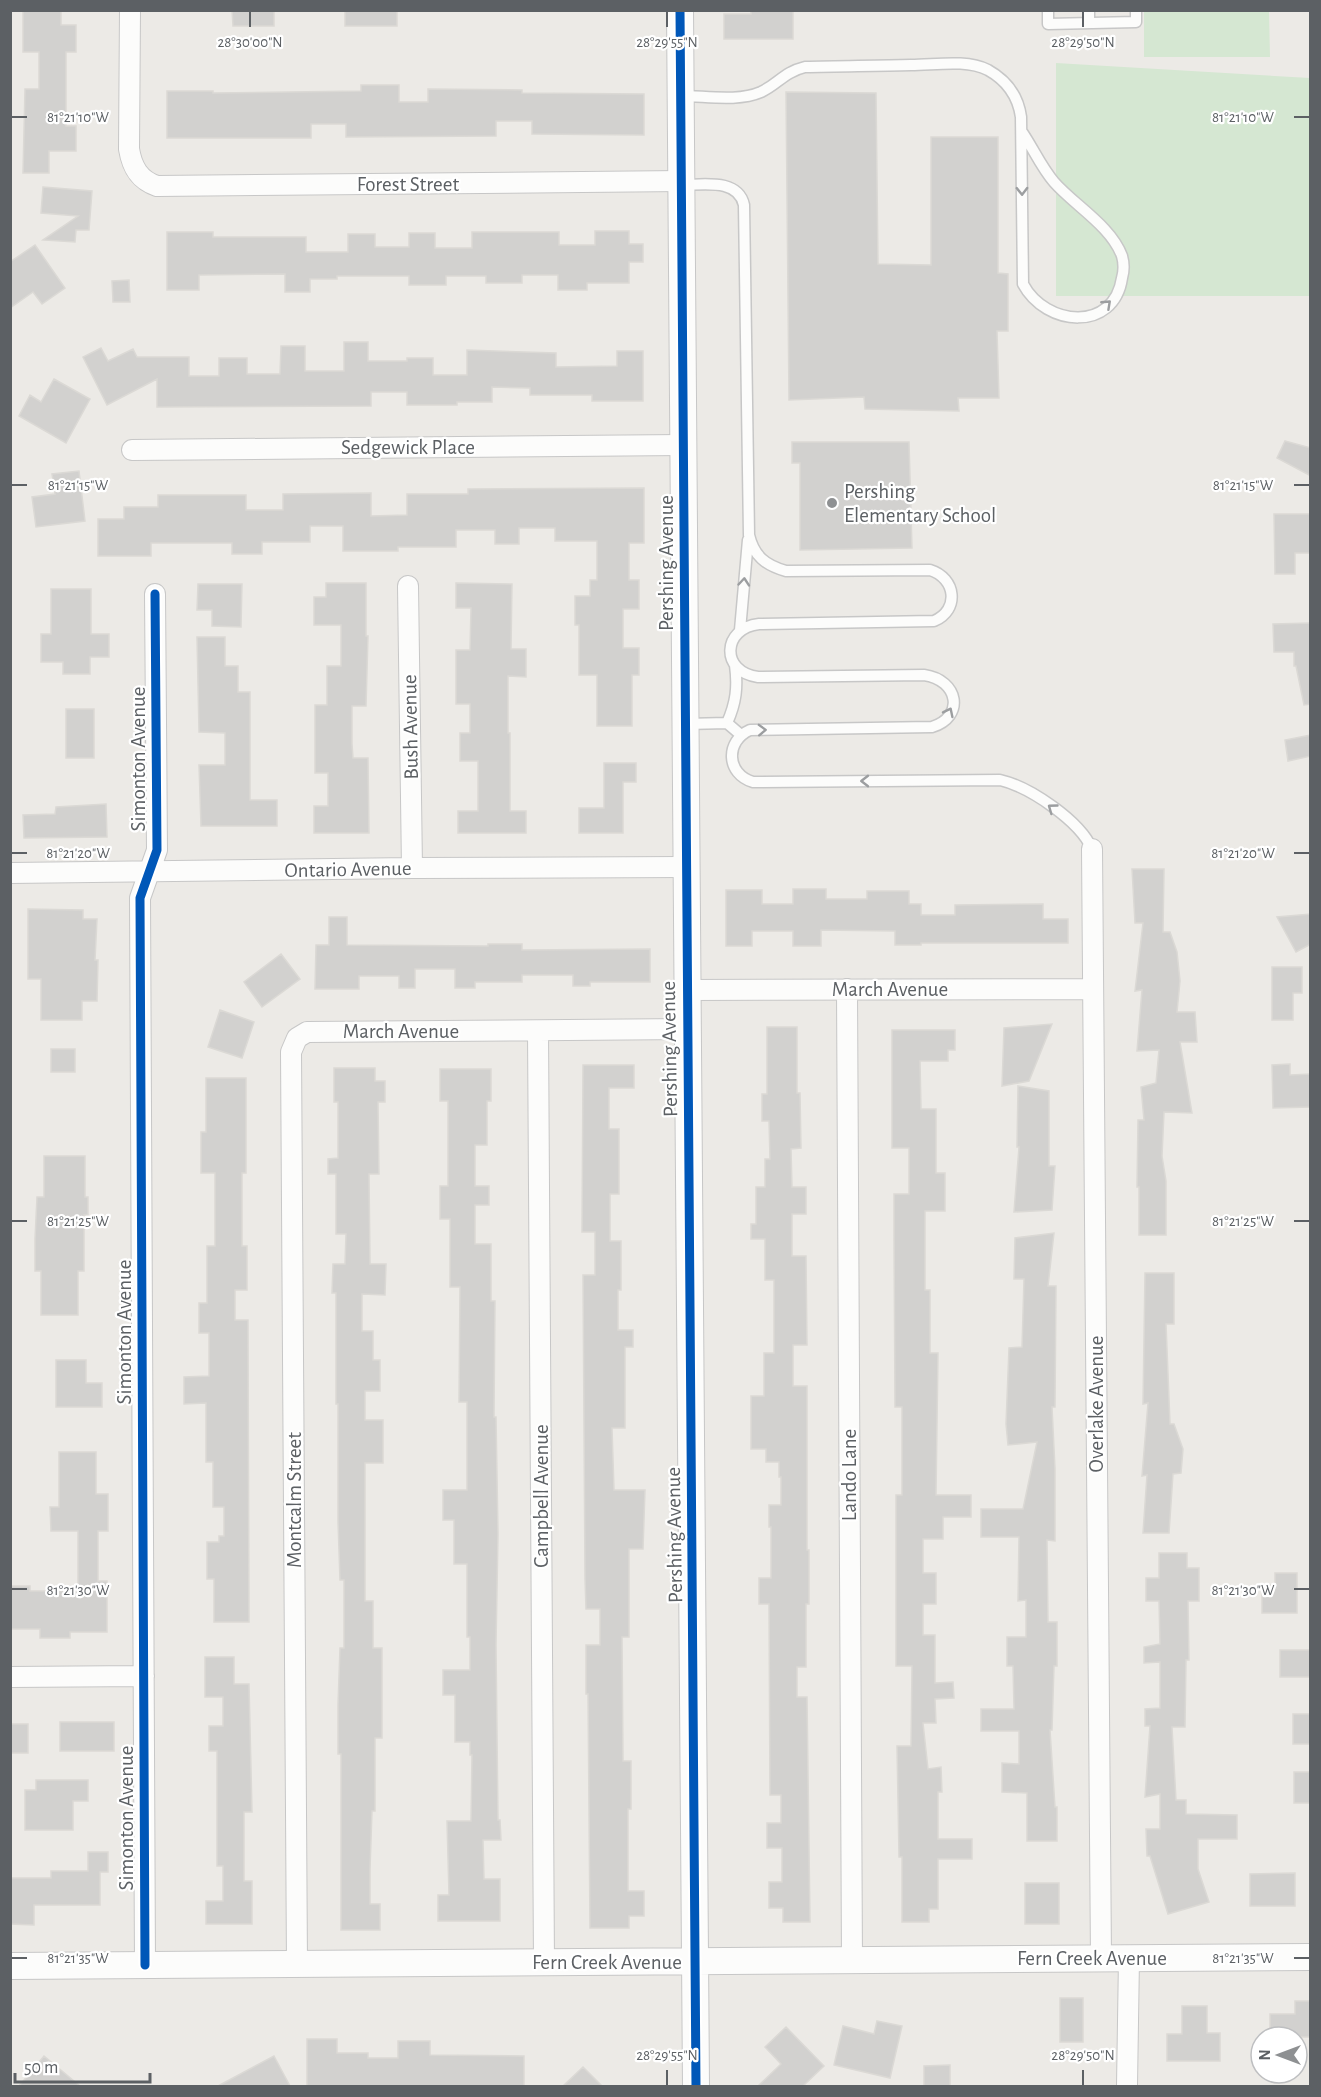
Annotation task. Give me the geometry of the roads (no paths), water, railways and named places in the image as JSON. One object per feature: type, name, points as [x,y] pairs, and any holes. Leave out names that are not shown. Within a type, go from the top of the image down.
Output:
[{"type":"street","name":"Forest Street","points":[[130,10],[129,149],[131,160],[138,174],[146,182],[157,186],[682,183]]},
{"type":"street","name":"Pershing Avenue","points":[[680,10],[696,2086]]},
{"type":"street","name":"Sedgewick Place","points":[[132,450],[683,445]]},
{"type":"street","name":"Bush Avenue","points":[[408,586],[412,868]]},
{"type":"street","name":"Simonton Avenue","points":[[145,1965],[140,898],[157,850],[155,594]]},
{"type":"street","name":"Overlake Avenue","points":[[1092,849],[1101,1958]]},
{"type":"street","name":"Ontario Avenue","points":[[10,873],[685,867]]},
{"type":"street","name":"March Avenue","points":[[687,990],[1093,988]]},
{"type":"street","name":"Lando Lane","points":[[847,989],[852,1960]]},
{"type":"street","name":"March Avenue","points":[[297,1038],[307,1032],[687,1029]]},
{"type":"street","name":"Campbell Avenue","points":[[538,1031],[544,1962]]},
{"type":"street","name":"Montcalm Street","points":[[297,1038],[291,1052],[291,1064],[297,1964]]},
{"type":"street","points":[[10,1677],[144,1676]]},
{"type":"street","name":"Fern Creek Avenue","points":[[10,1966],[1311,1957]]},
{"type":"street","points":[[1126,2086],[1129,1958]]},
{"type":"lane","points":[[1048,10],[1048,24],[1136,22],[1136,10]]},
{"type":"lane","points":[[1089,10],[1089,23]]},
{"type":"lane","points":[[681,96],[751,95],[768,88],[794,69],[805,67],[971,66],[987,70],[1007,85],[1019,104],[1022,132],[1023,284],[1029,295],[1050,312],[1075,318],[1100,312],[1117,295],[1124,271],[1123,258],[1112,237],[1055,184],[1022,132]]},
{"type":"lane","points":[[682,183],[724,185],[737,192],[744,205],[749,535],[740,630]]},
{"type":"lane","points":[[727,723],[737,686],[731,647],[740,630],[759,624],[934,621],[946,613],[952,597],[947,580],[930,570],[786,571],[766,563],[758,556],[752,547],[749,535]]},
{"type":"lane","points":[[735,665],[744,674],[758,676],[933,676],[945,683],[953,696],[953,708],[947,719],[932,728],[756,730],[741,735],[732,748],[732,761],[738,774],[749,781],[1000,780],[1026,789],[1056,810],[1080,830],[1088,839],[1092,849]]},
{"type":"lane","points":[[685,724],[727,723],[741,735]]},
{"type":"place","name":"Pershing Elementary School","points":[[832,503]]}]
